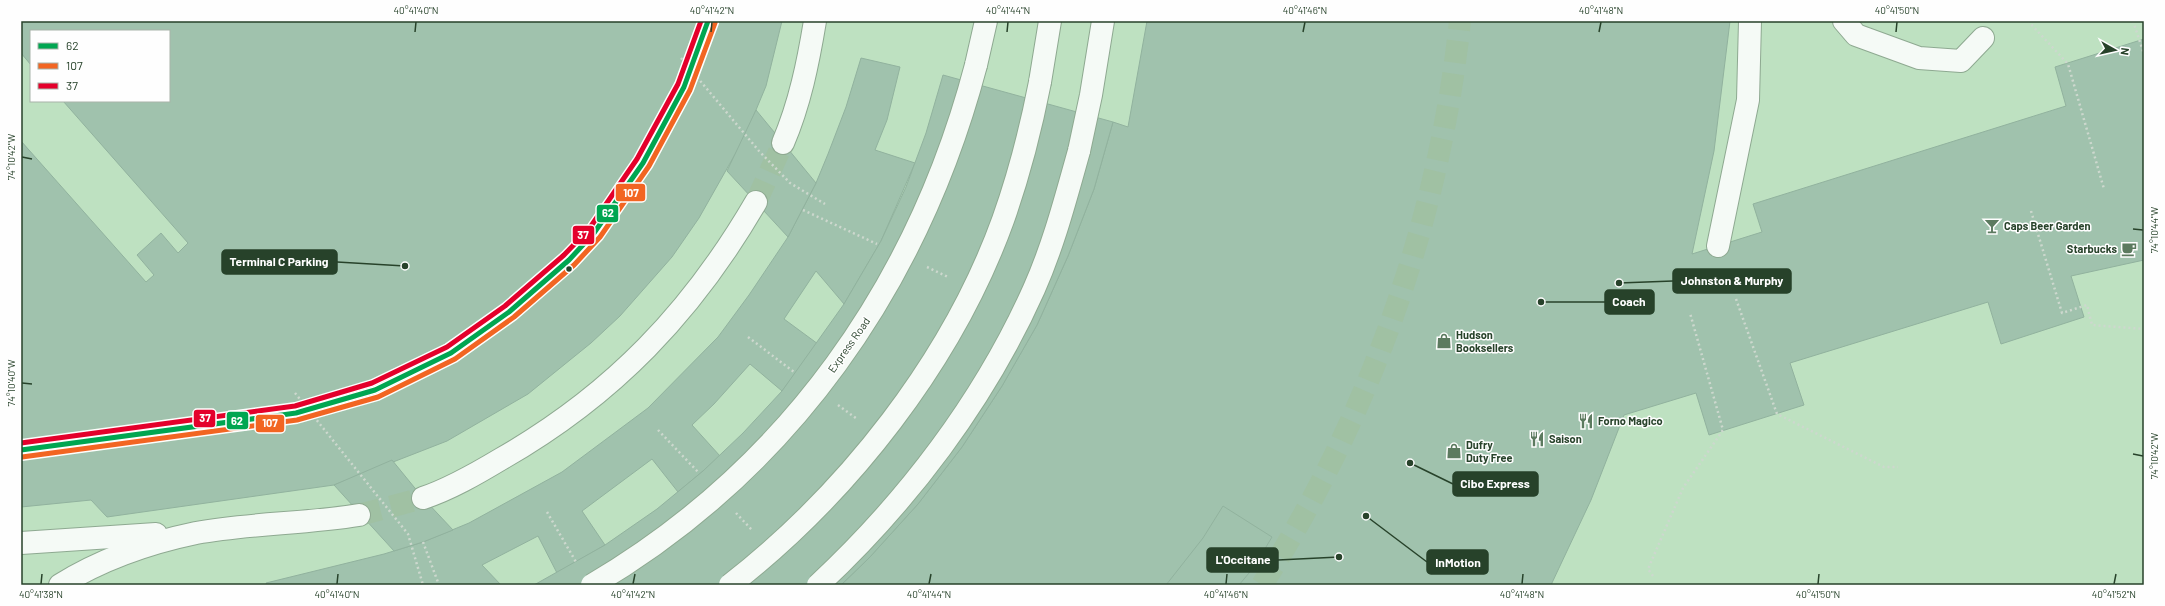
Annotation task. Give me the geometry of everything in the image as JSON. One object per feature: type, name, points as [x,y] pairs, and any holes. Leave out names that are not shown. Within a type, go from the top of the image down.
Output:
[{"type":"street","points":[[783,143],[796,112],[802,90],[815,21]]},
{"type":"street","name":"Express Road","points":[[592,585],[672,532],[716,495],[777,438],[822,382],[880,299],[919,226],[952,147],[976,65],[986,21]]},
{"type":"street","points":[[730,585],[800,525],[840,483],[893,418],[941,346],[982,272],[1003,220],[1021,164],[1040,82],[1050,21]]},
{"type":"street","points":[[818,585],[870,534],[932,458],[981,387],[1019,321],[1047,256],[1068,189],[1091,95],[1103,21]]},
{"type":"street","points":[[1718,246],[1748,100],[1750,21]]},
{"type":"street","points":[[1844,21],[1856,35],[1919,58],[1961,61],[1983,38]]},
{"type":"street","points":[[423,498],[457,484],[530,442],[578,409],[617,376],[662,332],[700,288],[732,244],[756,202]]},
{"type":"street","points":[[60,585],[92,567],[138,548],[197,533],[359,515]]},
{"type":"street","points":[[21,543],[225,530]]},
{"type":"path","points":[[2028,21],[2068,64],[2104,189]]},
{"type":"path","points":[[2133,21],[2141,41],[2144,54]]},
{"type":"path","points":[[681,58],[758,151],[790,183],[825,204]]},
{"type":"path","points":[[2031,211],[2062,313],[2087,305],[2092,325],[2144,329]]},
{"type":"path","points":[[1736,300],[1777,414],[1884,467],[1898,467]]},
{"type":"path","points":[[1653,576],[1648,569],[1683,488],[1723,430],[1690,313]]},
{"type":"path","points":[[748,337],[798,375]]},
{"type":"path","points":[[295,393],[408,534],[423,585]]},
{"type":"path","points":[[836,404],[861,422]]},
{"type":"path","points":[[547,512],[578,565]]},
{"type":"path","points":[[423,542],[439,585]]},
{"type":"building","points":[[21,21],[782,21],[766,86],[756,110],[742,142],[699,218],[672,257],[620,316],[591,343],[528,394],[447,441],[334,485],[107,517],[91,500],[21,507],[21,141],[146,282],[154,275],[137,255],[161,233],[178,253],[188,243],[64,102],[170,102],[170,30],[30,30],[30,64],[21,53]]},
{"type":"building","points":[[1147,21],[1730,21],[1714,151],[1692,254],[1762,232],[1753,204],[2066,106],[2055,67],[2144,39],[2144,260],[2071,276],[2084,317],[2001,344],[1988,302],[1790,363],[1804,405],[1709,435],[1696,393],[1624,415],[1591,500],[1551,585],[841,585],[869,558],[918,504],[962,447],[1002,386],[1037,325],[1068,256],[1094,189],[1113,122],[1128,127]]},
{"type":"building","points":[[861,58],[900,67],[887,120],[875,150],[915,163],[881,241],[844,304],[816,271],[784,319],[818,344],[782,391],[750,364],[714,404],[692,425],[720,456],[678,492],[652,459],[582,511],[605,545],[557,573],[538,536],[482,565],[501,585],[267,585],[266,583],[384,554],[423,542],[469,523],[562,472],[648,408],[718,337],[749,295],[788,237],[816,183],[828,154],[846,107]]},
{"type":"building","points":[[943,75],[1113,122],[1094,189],[1068,256],[1037,325],[1002,386],[962,447],[918,504],[869,558],[841,585],[534,585],[605,545],[657,509],[703,471],[743,433],[782,391],[844,304],[881,241],[906,187],[926,133]]},
{"type":"building","points":[[756,110],[816,183],[788,237],[727,171]]},
{"type":"building","points":[[392,460],[423,498],[453,530],[423,542],[394,551],[334,485]]},
{"type":"building","points":[[1223,506],[1272,537],[1254,567],[1239,585],[1166,585],[1203,538]]},
{"type":"tunnel","points":[[21,450],[296,413],[375,390],[451,353],[509,312],[569,260],[594,233],[643,163],[684,87],[708,21]]},
{"type":"tunnel","points":[[1262,585],[1301,520],[1336,453],[1367,385],[1394,314],[1417,243],[1435,170],[1450,96],[1460,21]]},
{"type":"tunnel","points":[[756,202],[783,143]]},
{"type":"tunnel","points":[[359,515],[423,498]]},
{"type":"transit line","name":"37","points":[[21,443],[295,406],[372,383],[447,347],[505,306],[564,255],[589,229],[637,159],[678,84],[701,21]]},
{"type":"transit line","name":"62","points":[[21,450],[296,413],[375,390],[451,353],[509,312],[569,260],[594,233],[643,163],[684,87],[708,21]]},
{"type":"transit line","name":"107","points":[[22,457],[297,420],[378,397],[455,359],[514,317],[574,265],[600,237],[649,166],[690,90],[715,23]]},
{"type":"place","name":"Caps Beer Garden","points":[[1992,226]]},
{"type":"place","name":"Starbucks","points":[[2129,249]]},
{"type":"place","name":"Terminal C Parking","points":[[405,266]]},
{"type":"place","name":"Johnston & Murphy","points":[[1619,283]]},
{"type":"place","name":"Coach","points":[[1541,302]]},
{"type":"place","name":"Hudson Booksellers","points":[[1444,341]]},
{"type":"place","name":"Forno Magico","points":[[1586,421]]},
{"type":"place","name":"Saison","points":[[1537,439]]},
{"type":"place","name":"Dufry Duty Free","points":[[1454,451]]},
{"type":"place","name":"Cibo Express","points":[[1410,463]]},
{"type":"place","name":"InMotion","points":[[1366,516]]},
{"type":"place","name":"L'Occitane","points":[[1339,557]]}]
